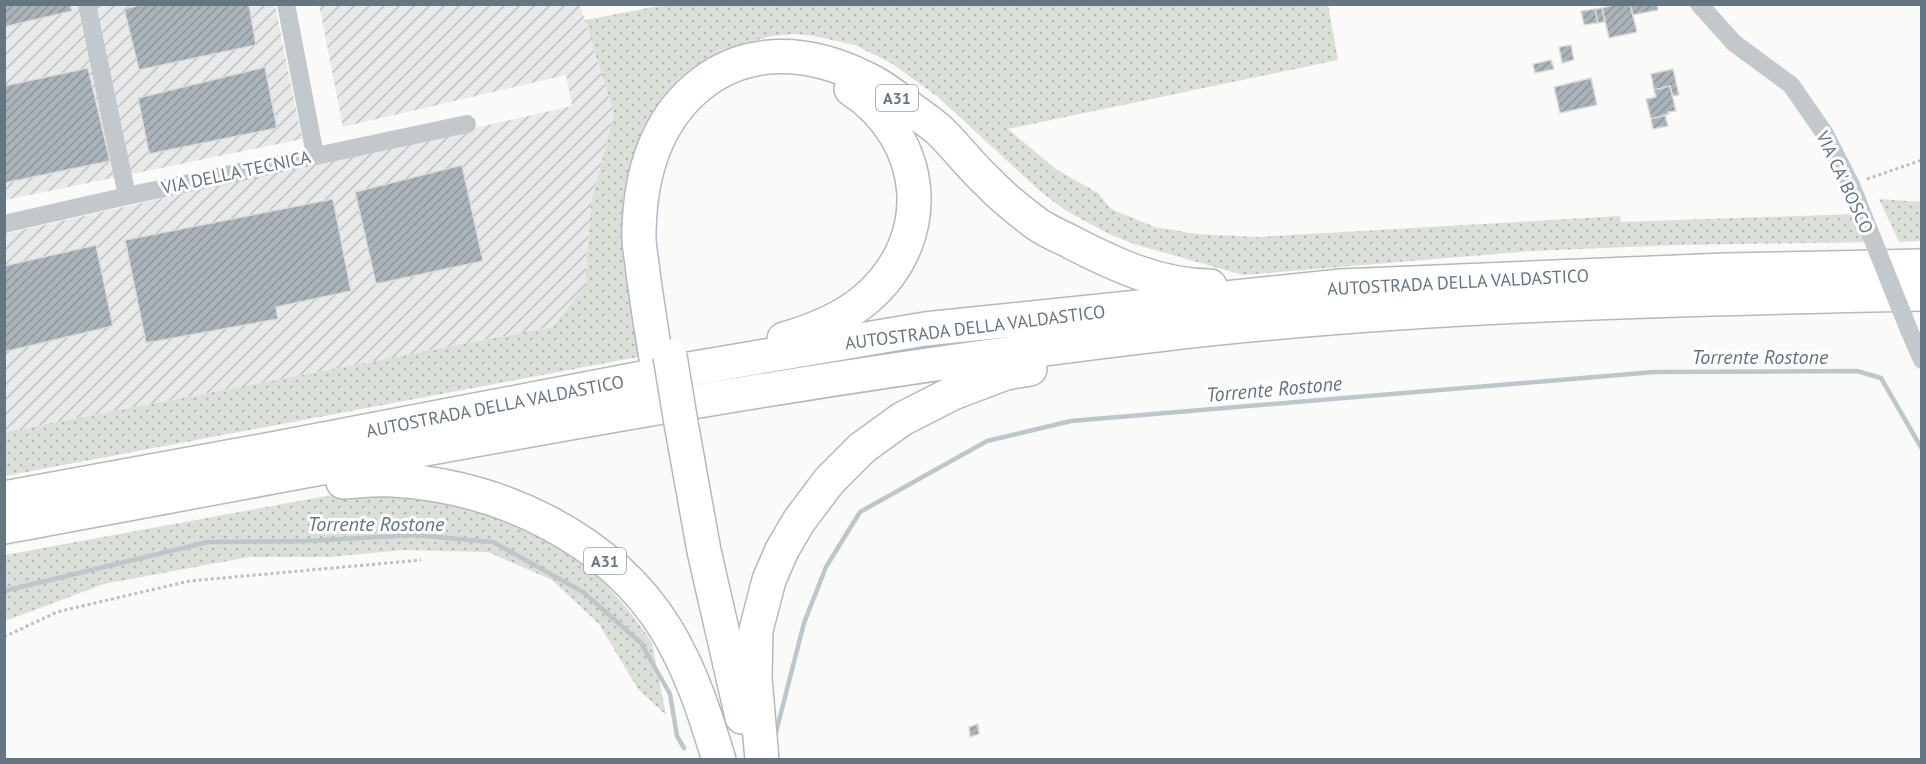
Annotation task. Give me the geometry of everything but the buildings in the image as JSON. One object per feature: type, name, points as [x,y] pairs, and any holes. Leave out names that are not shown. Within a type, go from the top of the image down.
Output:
[{"type":"highway","name":"A31","points":[[672,361],[639,234],[642,193],[651,156],[664,124],[683,99],[702,83],[725,70],[747,60],[764,57],[797,56],[829,63],[865,77],[887,90],[938,130],[989,184],[1039,225],[1098,256],[1150,278],[1198,286],[1341,286]]},
{"type":"highway","name":"A31","points":[[672,361],[791,337],[839,316],[866,299],[889,274],[911,231],[914,206],[913,180],[901,143],[881,113],[868,100],[851,89],[822,76],[792,68],[752,74],[734,80],[701,102],[675,134],[660,168],[652,227],[656,278],[672,361],[674,423],[724,759]]},
{"type":"highway","name":"AUTOSTRADA DELLA VALDASTICO","points":[[4,498],[277,448],[672,361],[925,329],[1341,286],[1725,270],[1922,266]]},
{"type":"highway","name":"AUTOSTRADA DELLA VALDASTICO","points":[[4,527],[584,420],[843,377],[1134,338],[1262,324],[1576,303],[1922,294]]},
{"type":"highway","points":[[762,759],[755,678],[756,630],[769,580],[782,550],[799,521],[829,482],[862,448],[902,419],[953,393],[1006,373],[1356,317]]},
{"type":"highway","name":"A31","points":[[674,423],[752,759]]},
{"type":"highway","name":"A31","points":[[4,541],[300,486],[344,481],[390,479],[473,493],[525,511],[552,525],[587,547],[626,580],[666,628],[685,663],[701,702],[719,759]]},
{"type":"street","points":[[87,4],[127,196]]},
{"type":"street","points":[[286,4],[315,155]]},
{"type":"street","name":"VIA CA' BOSCO","points":[[1699,4],[1734,43],[1791,85],[1825,134],[1851,185],[1922,360]]},
{"type":"street","name":"VIA DELLA TECNICA","points":[[4,224],[467,124]]},
{"type":"path","points":[[1851,185],[1922,160]]},
{"type":"path","points":[[4,637],[57,612],[189,581],[421,560]]},
{"type":"shaded area","points":[[4,5],[275,5],[302,139],[5,200]]},
{"type":"shaded area","points":[[319,5],[580,5],[614,114],[591,203],[585,286],[552,327],[5,432],[4,234],[572,106],[566,75],[343,127]]},
{"type":"shaded area","points":[[664,5],[1328,5],[1338,60],[1008,129],[1057,170],[1098,193],[1111,209],[1155,227],[1197,234],[1259,237],[1620,216],[1621,222],[1855,214],[1867,242],[1677,245],[1531,251],[1243,275],[1134,244],[1109,234],[1065,210],[1041,192],[938,97],[891,63],[855,45],[814,36],[795,34],[771,36],[722,50],[698,64],[679,79],[662,100],[638,151],[643,356],[5,476],[5,432],[552,327],[585,286],[591,203],[614,114],[585,20]]},
{"type":"shaded area","points":[[1879,199],[1921,202],[1921,241],[1899,242]]},
{"type":"shaded area","points":[[354,491],[405,495],[453,504],[522,527],[569,552],[591,570],[614,594],[652,643],[666,715],[638,689],[599,624],[552,580],[488,552],[403,550],[329,557],[249,557],[104,584],[5,621],[5,555]]},
{"type":"waterway","name":"Torrente Rostone","points":[[775,736],[804,623],[826,567],[860,512],[987,441],[1071,421],[1654,372],[1857,371],[1881,378],[1922,449]]},
{"type":"waterway","name":"Torrente Rostone","points":[[4,591],[208,542],[307,541],[414,535],[493,542],[583,592],[641,643],[670,694],[677,736],[684,748]]}]
